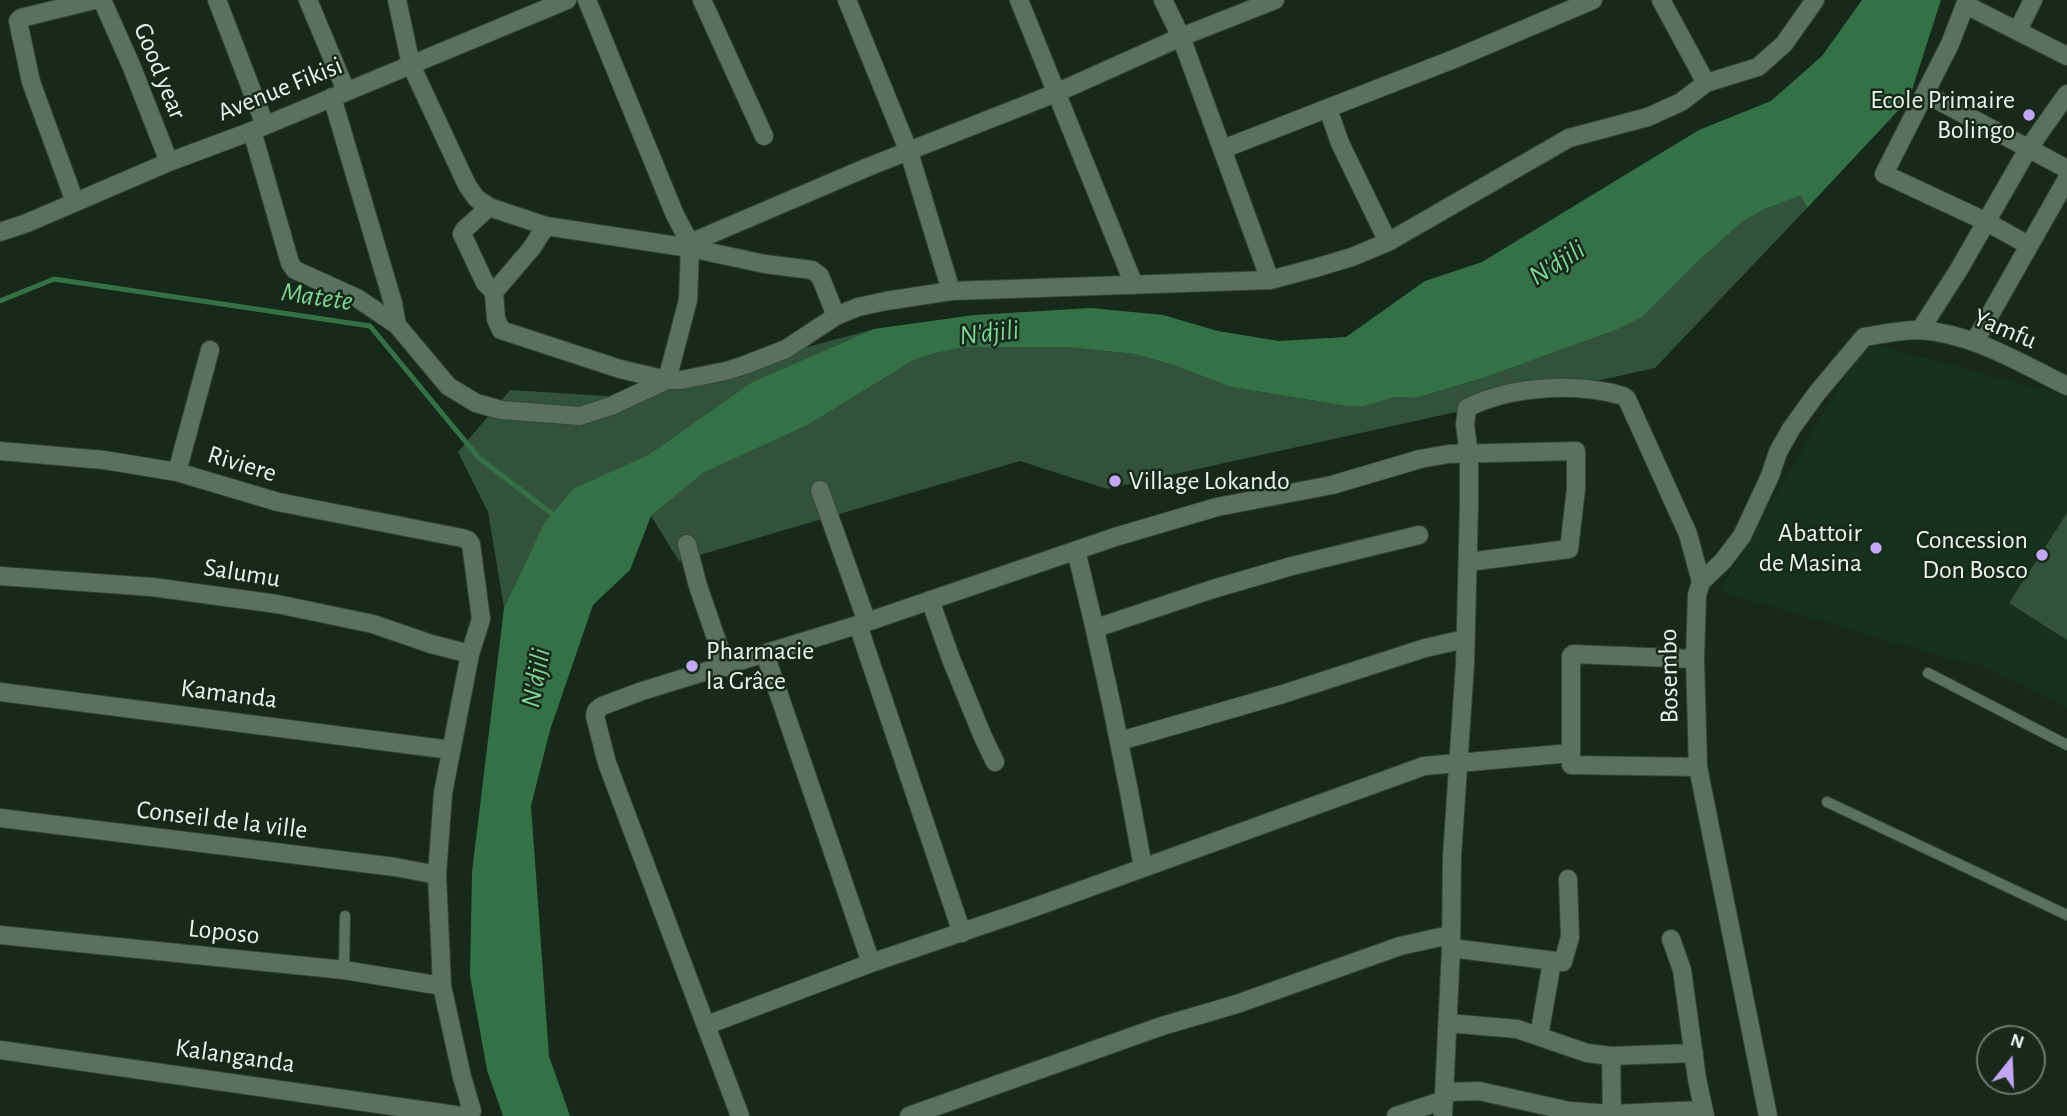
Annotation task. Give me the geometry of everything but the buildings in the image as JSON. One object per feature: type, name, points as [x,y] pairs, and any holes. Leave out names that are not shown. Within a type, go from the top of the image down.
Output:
[{"type":"street","points":[[75,202],[35,94],[18,22],[21,18],[94,0]]},
{"type":"street","name":"Good year","points":[[102,0],[169,162]]},
{"type":"street","points":[[216,0],[258,128],[290,263],[302,274],[357,298],[397,325],[448,386],[476,402],[501,410],[580,416],[618,403],[667,380],[705,375],[745,365],[786,349],[836,316],[858,307],[951,290],[1270,280],[1352,257],[1388,242],[1569,138],[1648,117],[1669,108],[1706,83],[1743,73],[1768,60],[1799,25],[1815,0]]},
{"type":"street","points":[[308,0],[339,94],[397,325]]},
{"type":"street","points":[[397,0],[411,65],[475,198],[489,207],[546,226],[690,245],[765,264],[813,270],[820,276],[836,316]]},
{"type":"street","name":"Avenue Fikisi","points":[[0,232],[567,0]]},
{"type":"street","points":[[587,0],[675,215],[690,245],[688,300],[667,380]]},
{"type":"street","points":[[702,0],[764,136]]},
{"type":"street","points":[[847,0],[909,152],[951,290]]},
{"type":"street","points":[[1019,0],[1134,285]]},
{"type":"street","points":[[1163,0],[1181,37],[1270,280]]},
{"type":"street","points":[[690,245],[1056,93],[1181,37],[1275,0]]},
{"type":"street","points":[[1223,149],[1328,109],[1593,0]]},
{"type":"street","points":[[1661,0],[1706,83]]},
{"type":"street","points":[[2018,30],[2033,0]]},
{"type":"street","points":[[2028,245],[1987,222],[1884,174],[1926,93],[1967,2],[2067,56]]},
{"type":"street","points":[[1926,93],[2067,169]]},
{"type":"street","points":[[1444,1103],[1452,856],[1468,562],[1469,455],[1465,411],[1469,406],[1543,389],[1585,388],[1623,396],[1627,399],[1675,502],[1688,534],[1701,582],[1723,561],[1742,536],[1770,476],[1778,452],[1791,429],[1861,339],[1920,330],[1987,222],[2028,149],[2067,94]]},
{"type":"street","points":[[1328,109],[1340,143],[1388,242]]},
{"type":"street","points":[[1975,341],[2067,179]]},
{"type":"street","points":[[489,207],[462,234],[485,283],[494,292],[496,319],[501,330],[620,369],[667,380]]},
{"type":"street","points":[[494,292],[531,249],[546,226]]},
{"type":"street","name":"Yamfu","points":[[1920,330],[1975,341],[2067,386]]},
{"type":"street","points":[[177,472],[210,351]]},
{"type":"street","points":[[740,1116],[616,787],[595,716],[602,706],[862,624],[1076,550],[1217,507],[1332,485],[1448,454],[1574,450],[1578,453],[1569,549],[1468,562]]},
{"type":"street","name":"Riviere","points":[[0,451],[104,460],[177,472],[278,502],[468,540],[471,544],[481,620],[470,654]]},
{"type":"street","points":[[820,490],[962,933]]},
{"type":"street","points":[[1096,628],[1292,566],[1419,535]]},
{"type":"street","points":[[687,544],[698,586],[726,667]]},
{"type":"street","points":[[1076,550],[1120,741],[1143,867]]},
{"type":"street","name":"Salumu","points":[[0,576],[152,587],[277,604],[373,624],[470,654]]},
{"type":"street","name":"Bosembo","points":[[1701,582],[1694,615],[1698,767],[1766,1116]]},
{"type":"street","points":[[930,600],[982,737],[996,762]]},
{"type":"street","points":[[1120,741],[1283,694],[1425,648],[1465,639]]},
{"type":"street","points":[[467,1116],[472,1111],[442,986],[437,875],[443,793],[470,654]]},
{"type":"street","points":[[765,654],[871,963]]},
{"type":"street","points":[[1695,659],[1573,654],[1570,659],[1571,765],[1698,767]]},
{"type":"street","name":"Kamanda","points":[[0,692],[451,750]]},
{"type":"street","points":[[707,1025],[871,963],[962,933],[1424,766],[1571,753]]},
{"type":"street","name":"Conseil de la ville","points":[[0,818],[437,875]]},
{"type":"street","points":[[918,1115],[1162,1026],[1237,1004],[1400,946],[1451,941],[1563,962],[1570,937],[1569,879]]},
{"type":"street","name":"Loposo","points":[[0,935],[344,970],[442,986]]},
{"type":"street","points":[[1396,1116],[1479,1091],[1569,1111],[1612,1115],[1704,1113],[1682,970],[1671,939]]},
{"type":"street","points":[[1539,1036],[1552,962]]},
{"type":"street","points":[[1448,1023],[1517,1029],[1587,1053],[1611,1056],[1694,1053]]},
{"type":"street","name":"Kalanganda","points":[[0,1050],[467,1116]]},
{"type":"street","points":[[1611,1056],[1612,1115]]},
{"type":"lane","points":[[1928,673],[2067,745]]},
{"type":"lane","points":[[1828,802],[2067,915]]},
{"type":"lane","points":[[344,970],[345,916]]},
{"type":"shaded area","points":[[1802,194],[1807,208],[1655,368],[1107,489],[1020,461],[679,561],[651,516],[703,473],[808,425],[912,361],[966,347],[1066,347],[1135,354],[1231,387],[1347,406],[1365,406],[1395,397],[1416,398],[1486,377],[1613,331],[1742,222]]},
{"type":"shaded area","points":[[874,329],[752,382],[648,455],[574,488],[544,523],[504,608],[488,512],[458,452],[510,390],[624,397]]},
{"type":"shaded area","points":[[1865,342],[2067,396],[2067,708],[1974,662],[1972,665],[1719,591]]},
{"type":"shaded area","points":[[2067,513],[2067,640],[2009,603]]},
{"type":"water","name":"N'djili","points":[[1862,0],[1941,0],[1909,99],[1807,208],[1801,195],[1765,209],[1742,222],[1642,317],[1613,331],[1486,377],[1416,398],[1395,397],[1365,406],[1347,406],[1231,387],[1135,354],[1066,347],[966,347],[912,361],[808,425],[703,473],[651,516],[630,570],[593,605],[550,730],[531,806],[549,1056],[570,1116],[503,1116],[487,1070],[470,976],[472,872],[504,608],[544,523],[574,488],[648,455],[752,382],[874,329],[974,315],[1091,308],[1163,315],[1218,331],[1279,341],[1346,337],[1425,281],[1482,262],[1699,130],[1771,101],[1822,56]]},
{"type":"waterway","name":"Matete","points":[[0,301],[54,279],[370,326],[479,458],[555,516]]},
{"type":"place","name":"Ecole Primaire Bolingo","points":[[2029,115]]},
{"type":"place","name":"Village Lokando","points":[[1115,481]]},
{"type":"place","name":"Abattoir de Masina","points":[[1876,548]]},
{"type":"place","name":"Concession Don Bosco","points":[[2042,555]]},
{"type":"place","name":"Pharmacie la Grâce","points":[[692,666]]}]
